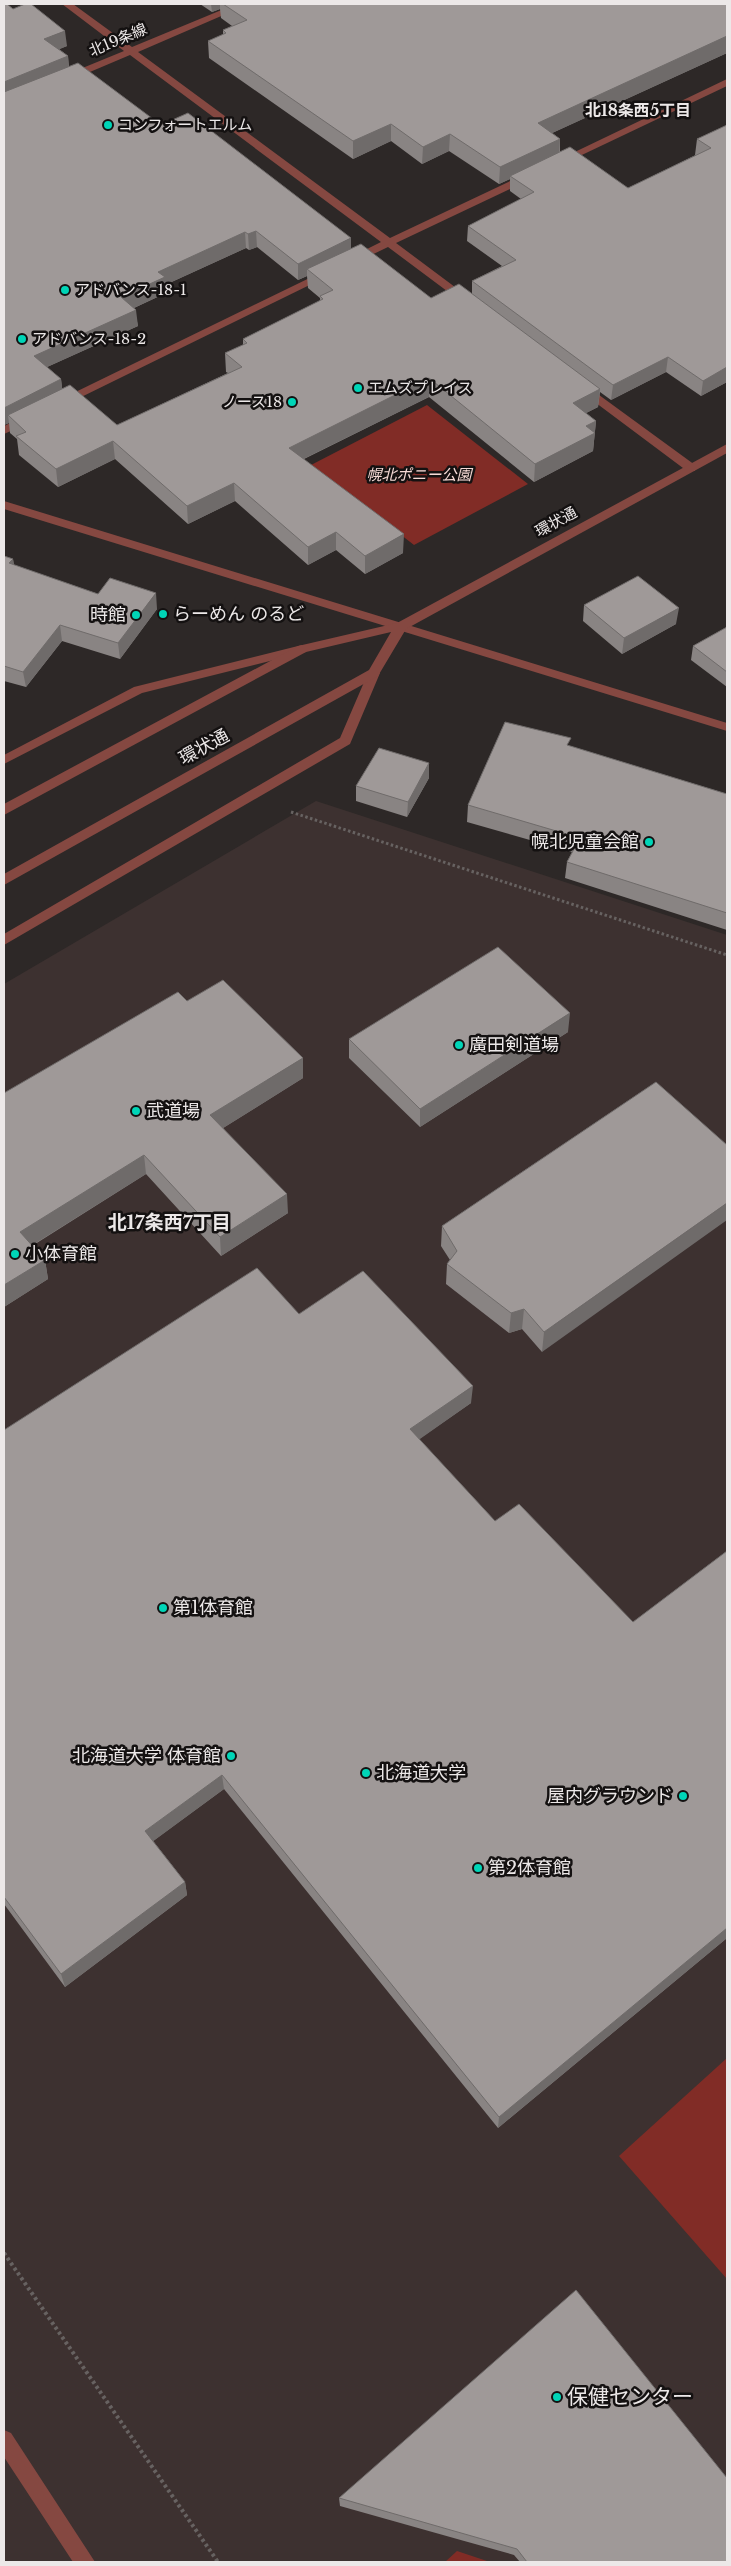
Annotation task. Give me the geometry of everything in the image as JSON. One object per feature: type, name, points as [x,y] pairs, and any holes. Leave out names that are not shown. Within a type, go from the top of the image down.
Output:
[{"type":"street","points":[[67,4],[480,310]]},
{"type":"street","name":"北19条線","points":[[54,83],[244,4]]},
{"type":"street","points":[[4,430],[342,265],[727,82]]},
{"type":"street","points":[[573,380],[691,468]]},
{"type":"street","name":"環状通","points":[[4,810],[302,648],[400,626],[727,448]]},
{"type":"street","points":[[4,505],[727,727]]},
{"type":"street","points":[[4,940],[346,741],[374,673],[400,626]]},
{"type":"street","points":[[4,760],[138,690],[302,648]]},
{"type":"street","name":"環状通","points":[[4,880],[374,673]]},
{"type":"street","points":[[4,2440],[85,2562]]},
{"type":"path","points":[[290,812],[727,955]]},
{"type":"path","points":[[4,2253],[218,2562]]},
{"type":"shaded area","name":"北海道大学","points":[[316,801],[727,935],[727,2562],[4,2562],[4,984]]},
{"type":"green space","name":"幌北ポニー公園","points":[[427,405],[528,484],[414,545],[311,465]]},
{"type":"green space","points":[[727,2058],[727,2279],[619,2156]]},
{"type":"green space","points":[[457,2551],[490,2562],[445,2562]]},
{"type":"building","points":[[4,4],[13,9],[25,4],[31,4],[65,31],[44,39],[68,56],[4,82]]},
{"type":"building","points":[[223,4],[727,4],[727,36],[538,123],[560,139],[500,167],[450,134],[423,147],[391,124],[353,141],[208,41],[226,33],[223,30],[247,20]]},
{"type":"building","points":[[78,63],[161,125],[188,113],[351,238],[298,264],[256,231],[248,234],[245,232],[158,272],[165,277],[121,297],[136,310],[34,356],[61,379],[4,408],[4,92]]},
{"type":"building","points":[[727,125],[727,367],[703,381],[668,357],[613,385],[472,281],[516,260],[468,226],[534,192],[510,176],[570,147],[628,188],[711,148],[697,139]]},
{"type":"building","points":[[361,244],[431,298],[459,284],[600,389],[573,403],[596,421],[586,426],[595,433],[535,464],[429,378],[289,448],[404,534],[365,556],[336,532],[308,547],[234,483],[187,506],[113,441],[56,469],[16,436],[26,432],[8,415],[70,385],[117,425],[242,367],[225,353],[247,343],[243,339],[323,299],[320,296],[333,290],[307,269]]},
{"type":"building","points":[[4,556],[13,559],[9,563],[98,594],[110,578],[156,593],[118,643],[60,625],[23,672],[4,666]]},
{"type":"building","points":[[638,576],[679,608],[624,638],[584,605]]},
{"type":"building","points":[[727,627],[727,672],[693,646]]},
{"type":"building","points":[[505,722],[571,738],[567,745],[727,794],[727,913],[567,862],[580,838],[468,805]]},
{"type":"building","points":[[379,748],[429,763],[408,802],[356,786]]},
{"type":"building","name":"廣田剣道場","points":[[498,947],[570,1013],[420,1109],[349,1039]]},
{"type":"building","name":"武道場","points":[[223,980],[303,1058],[210,1115],[287,1194],[220,1237],[144,1155],[20,1232],[45,1260],[4,1285],[4,1093],[178,992],[187,1001]]},
{"type":"building","points":[[656,1082],[727,1145],[727,1203],[544,1332],[524,1309],[511,1313],[447,1264],[457,1251],[442,1226]]},
{"type":"building","points":[[257,1268],[299,1314],[363,1271],[473,1386],[410,1429],[495,1521],[519,1504],[633,1622],[727,1551],[727,1928],[499,2117],[222,1775],[145,1831],[185,1882],[61,1974],[4,1897],[4,1430]]},
{"type":"building","name":"保健センター","points":[[576,2290],[727,2478],[727,2562],[527,2562],[517,2549],[339,2498]]},
{"type":"place","name":"コンフォートエルム","points":[[108,125]]},
{"type":"place","name":"アドバンス-18-1","points":[[65,290]]},
{"type":"place","name":"アドバンス-18-2","points":[[22,339]]},
{"type":"place","name":"エムズプレイス","points":[[358,388]]},
{"type":"place","name":"ノース18","points":[[292,402]]},
{"type":"place","name":"らーめん のるど","points":[[163,614]]},
{"type":"place","name":"時館","points":[[136,615]]},
{"type":"place","name":"幌北児童会館","points":[[649,842]]},
{"type":"place","name":"廣田剣道場","points":[[459,1045]]},
{"type":"place","name":"武道場","points":[[136,1111]]},
{"type":"place","name":"小体育館","points":[[15,1254]]},
{"type":"place","name":"第1体育館","points":[[163,1608]]},
{"type":"place","name":"北海道大学 体育館","points":[[231,1756]]},
{"type":"place","name":"北海道大学","points":[[366,1773]]},
{"type":"place","name":"屋内グラウンド","points":[[683,1796]]},
{"type":"place","name":"第2体育館","points":[[478,1868]]},
{"type":"place","name":"保健センター","points":[[557,2397]]},
{"type":"district","name":"北18条西5丁目","points":[[638,110]]},
{"type":"district","name":"北17条西7丁目","points":[[169,1222]]}]
